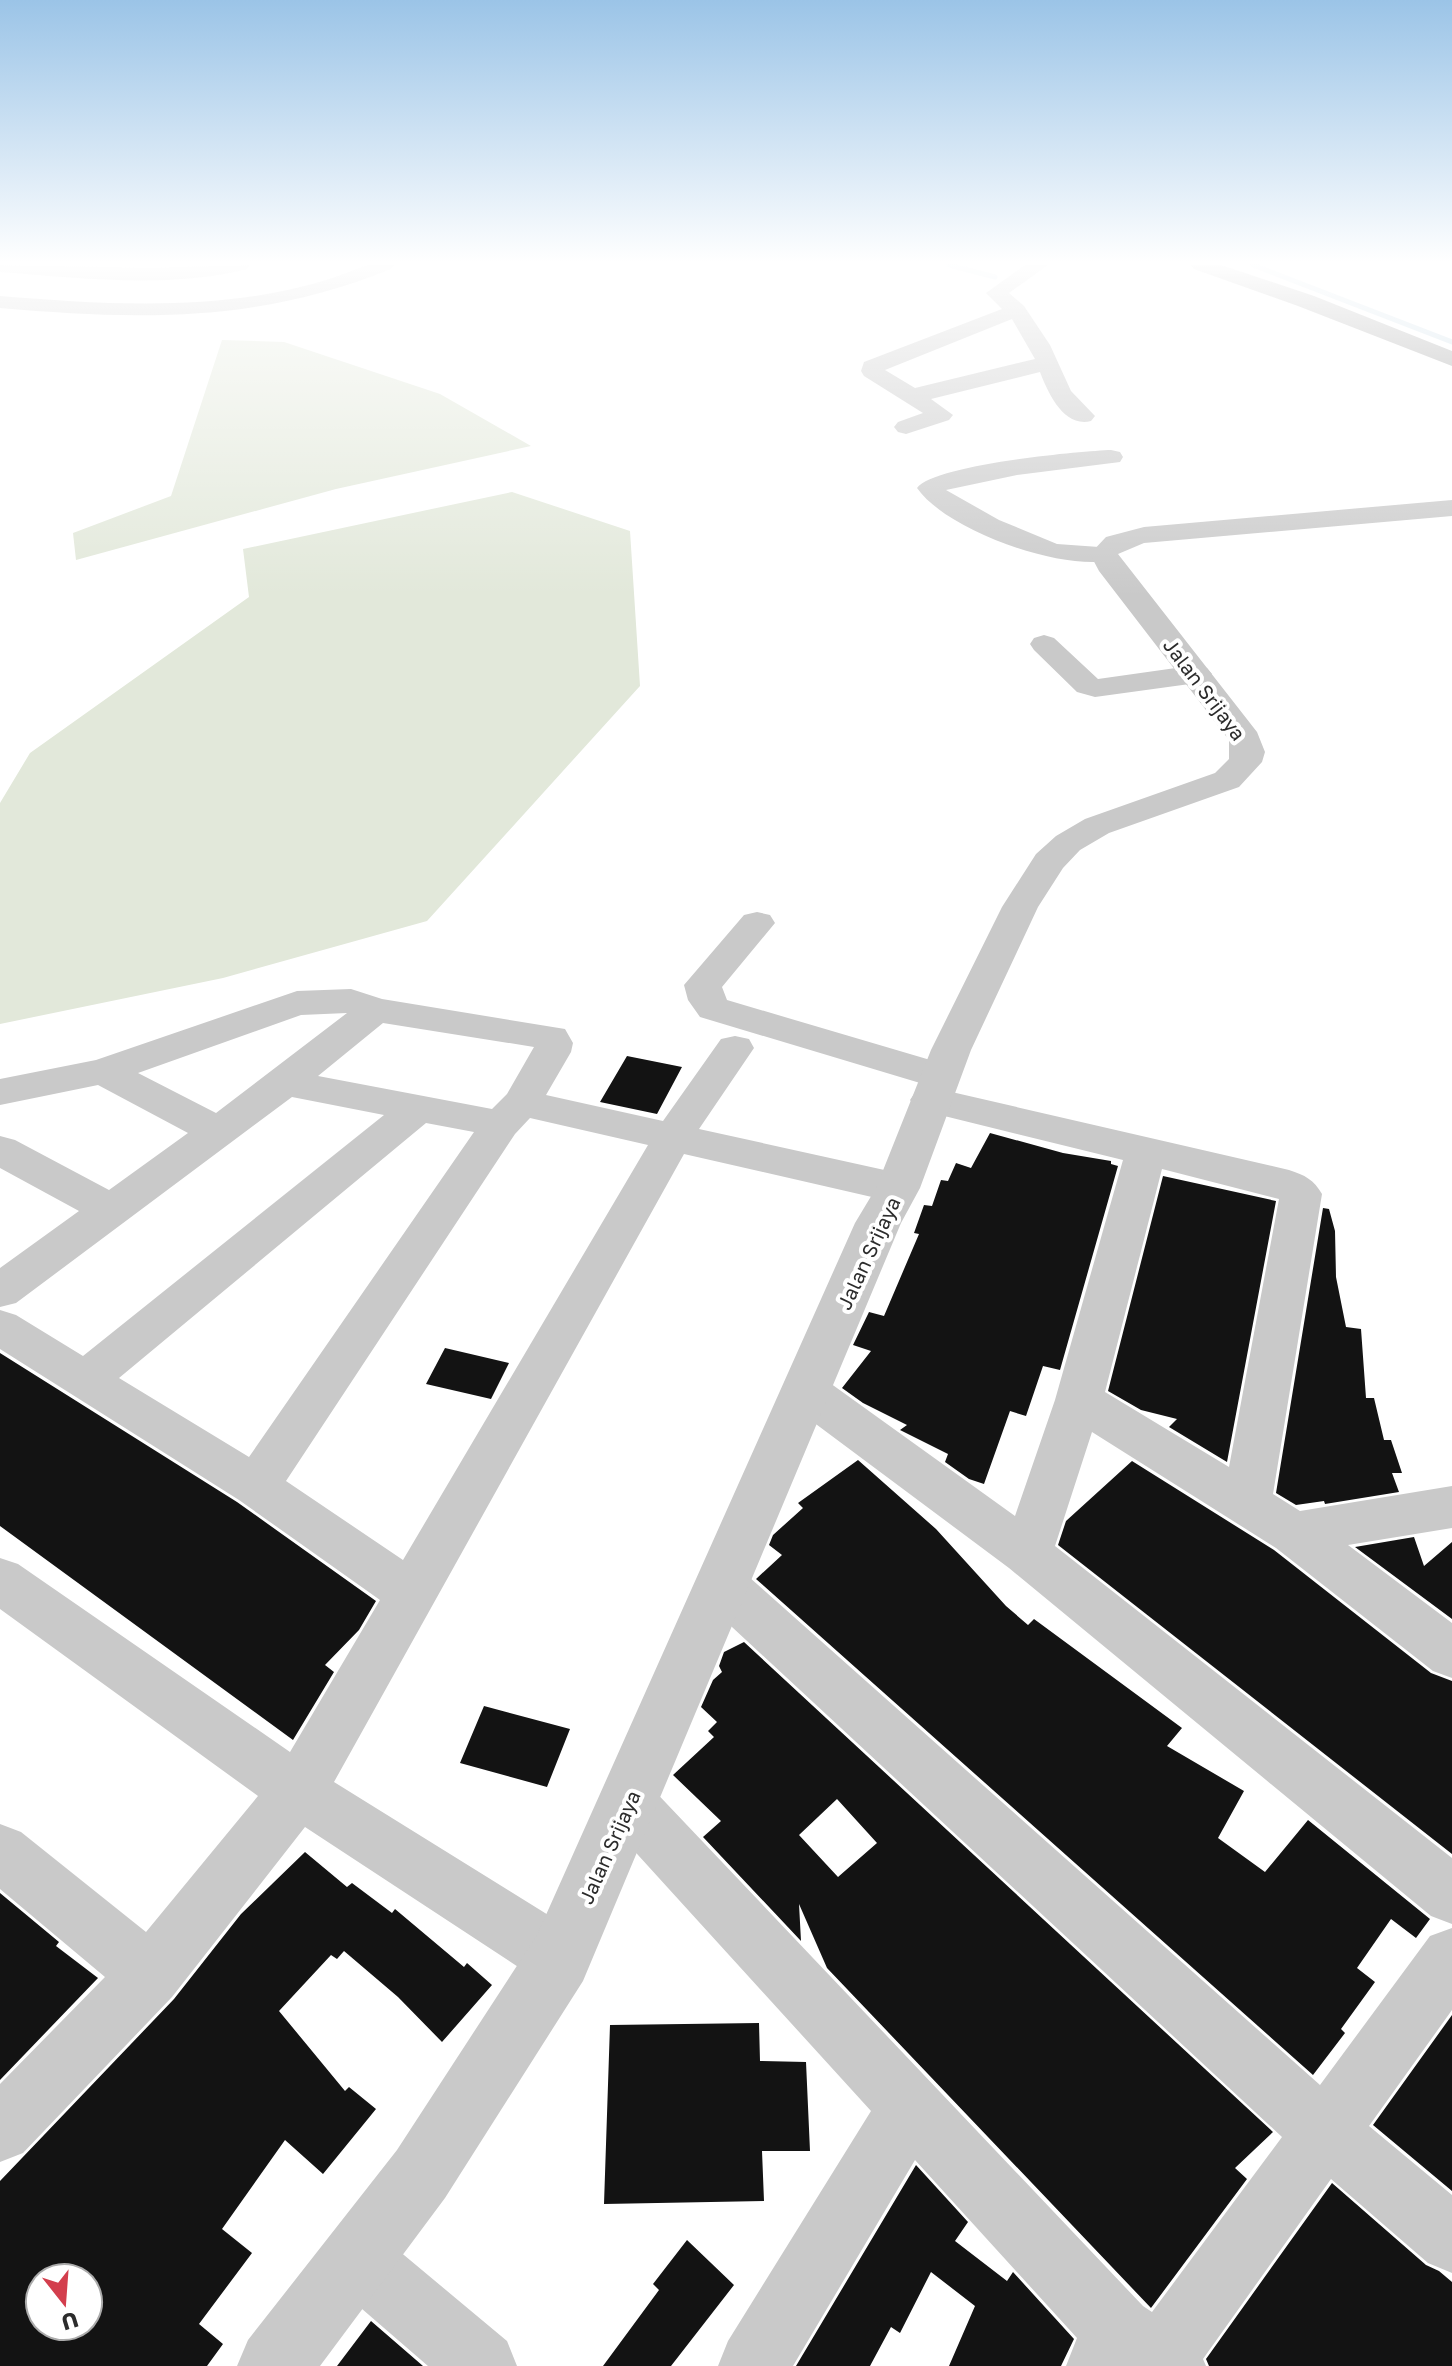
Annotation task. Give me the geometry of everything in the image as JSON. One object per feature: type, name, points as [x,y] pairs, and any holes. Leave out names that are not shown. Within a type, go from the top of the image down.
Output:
[{"type":"street","points":[[879,375],[941,416],[906,427]]},
{"type":"street","points":[[912,396],[1004,375]]},
{"type":"street","points":[[1053,375],[1069,405],[1083,416]]},
{"type":"street","points":[[1111,457],[1084,457],[958,478],[930,488],[936,496],[960,511],[1026,541],[1057,552],[1104,554],[1115,543],[1144,535],[1452,508]]},
{"type":"street","name":"Jalan Srijaya","points":[[274,2366],[421,2174],[560,1958],[878,1223],[898,1188],[935,1088],[1020,907],[1049,862],[1068,843],[1097,826],[1227,780],[1245,762],[1248,752],[1245,739],[1109,565],[1104,554]]},
{"type":"street","points":[[1044,644],[1088,686],[1095,688],[1197,674]]},
{"type":"street","points":[[757,923],[703,985],[705,1000],[717,1011],[935,1088],[1146,1153],[1289,1185],[1301,1194],[1247,1503]]},
{"type":"street","points":[[0,1092],[103,1071],[297,1003],[351,1001],[375,1010],[551,1038],[552,1052],[256,1486]]},
{"type":"street","points":[[0,1291],[285,1083],[375,1010]]},
{"type":"street","points":[[0,2130],[150,1975],[298,1791],[673,1137],[735,1048]]},
{"type":"street","points":[[103,1071],[219,1132]]},
{"type":"street","points":[[285,1083],[417,1109],[511,1114],[673,1137],[898,1188]]},
{"type":"street","points":[[85,1380],[417,1109]]},
{"type":"street","points":[[0,1150],[112,1210]]},
{"type":"street","points":[[1027,1553],[1079,1400],[1146,1153]]},
{"type":"street","points":[[0,1327],[256,1486],[411,1593]]},
{"type":"street","points":[[806,1391],[1027,1553],[1452,1895]]},
{"type":"street","points":[[1079,1400],[1294,1533],[1452,1654]]},
{"type":"street","points":[[1294,1533],[1452,1507]]},
{"type":"street","points":[[0,1580],[298,1791],[560,1958]]},
{"type":"street","points":[[722,1585],[1327,2132],[1452,2239]]},
{"type":"street","points":[[628,1803],[1138,2355],[1327,2132],[1452,1958]]},
{"type":"street","points":[[0,1852],[150,1975]]},
{"type":"street","points":[[753,2366],[910,2107]]},
{"type":"street","points":[[356,2259],[482,2366]]},
{"type":"shaded area","points":[[210,375],[384,375],[440,394],[531,446],[336,489],[76,560],[73,533],[171,496]]},
{"type":"shaded area","points":[[512,492],[630,531],[640,686],[427,921],[223,978],[0,1024],[0,803],[30,753],[249,597],[243,549]]},
{"type":"building","points":[[627,1056],[682,1067],[657,1114],[600,1102]]},
{"type":"building","points":[[990,1133],[1063,1153],[1111,1161],[1111,1164],[1118,1166],[1060,1370],[1043,1366],[1026,1416],[1010,1411],[984,1484],[969,1479],[945,1462],[948,1454],[900,1430],[907,1425],[863,1403],[842,1388],[871,1351],[853,1345],[869,1312],[884,1316],[919,1234],[914,1233],[924,1205],[932,1206],[941,1180],[948,1181],[956,1163],[971,1168]]},
{"type":"building","points":[[1163,1176],[1276,1201],[1227,1462],[1169,1427],[1177,1419],[1141,1410],[1108,1391]]},
{"type":"building","points":[[1323,1208],[1329,1209],[1335,1231],[1336,1277],[1346,1327],[1361,1329],[1366,1398],[1374,1398],[1384,1440],[1391,1440],[1402,1473],[1392,1473],[1399,1492],[1325,1504],[1324,1501],[1296,1505],[1276,1493]]},
{"type":"building","points":[[445,1348],[509,1363],[491,1399],[426,1384]]},
{"type":"building","points":[[0,1353],[237,1502],[376,1601],[359,1630],[325,1665],[334,1672],[293,1740],[0,1526]]},
{"type":"building","points":[[858,1460],[936,1529],[1006,1606],[1028,1625],[1034,1619],[1182,1728],[1167,1746],[1244,1791],[1218,1838],[1265,1872],[1308,1820],[1430,1919],[1416,1938],[1391,1919],[1357,1968],[1375,1982],[1341,2029],[1345,2033],[1313,2075],[756,1579],[782,1555],[769,1545],[773,1535],[803,1508],[798,1503]]},
{"type":"building","points":[[1132,1461],[1274,1550],[1431,1673],[1452,1681],[1452,1854],[1058,1545],[1066,1521]]},
{"type":"building","points":[[1414,1537],[1424,1566],[1452,1542],[1452,1619],[1355,1547]]},
{"type":"building","points":[[744,1642],[1273,2132],[1235,2168],[1247,2179],[1151,2308],[827,1968],[799,1904],[801,1941],[703,1837],[721,1821],[673,1775],[714,1737],[708,1731],[717,1722],[701,1707],[713,1680],[722,1672],[719,1666],[724,1652]],"holes":[[[837,1799],[877,1843],[838,1877],[799,1835]]]},
{"type":"building","points":[[484,1706],[570,1729],[547,1787],[460,1763]]},
{"type":"building","points":[[305,1852],[347,1887],[352,1883],[392,1913],[395,1909],[464,1967],[467,1963],[492,1985],[442,2042],[398,1997],[344,1951],[337,1959],[331,1955],[279,2011],[345,2091],[349,2087],[376,2109],[323,2174],[285,2140],[222,2229],[252,2253],[199,2324],[223,2344],[207,2366],[0,2366],[0,2181],[174,1999],[241,1914]]},
{"type":"building","points":[[0,1893],[59,1942],[56,1946],[98,1978],[0,2080]]},
{"type":"building","points":[[1452,2015],[1452,2191],[1373,2125]]},
{"type":"building","points":[[759,2023],[760,2061],[806,2062],[810,2151],[762,2151],[764,2201],[604,2204],[610,2025]]},
{"type":"building","points":[[916,2165],[968,2222],[955,2241],[1007,2281],[1013,2272],[1074,2339],[1061,2366],[949,2366],[975,2306],[931,2272],[900,2333],[891,2327],[870,2366],[796,2366]]},
{"type":"building","points":[[1332,2183],[1426,2265],[1452,2282],[1452,2366],[1209,2366],[1206,2359]]},
{"type":"building","points":[[687,2240],[734,2285],[671,2366],[603,2366],[659,2290],[653,2284]]},
{"type":"building","points":[[371,2321],[423,2366],[337,2366]]}]
